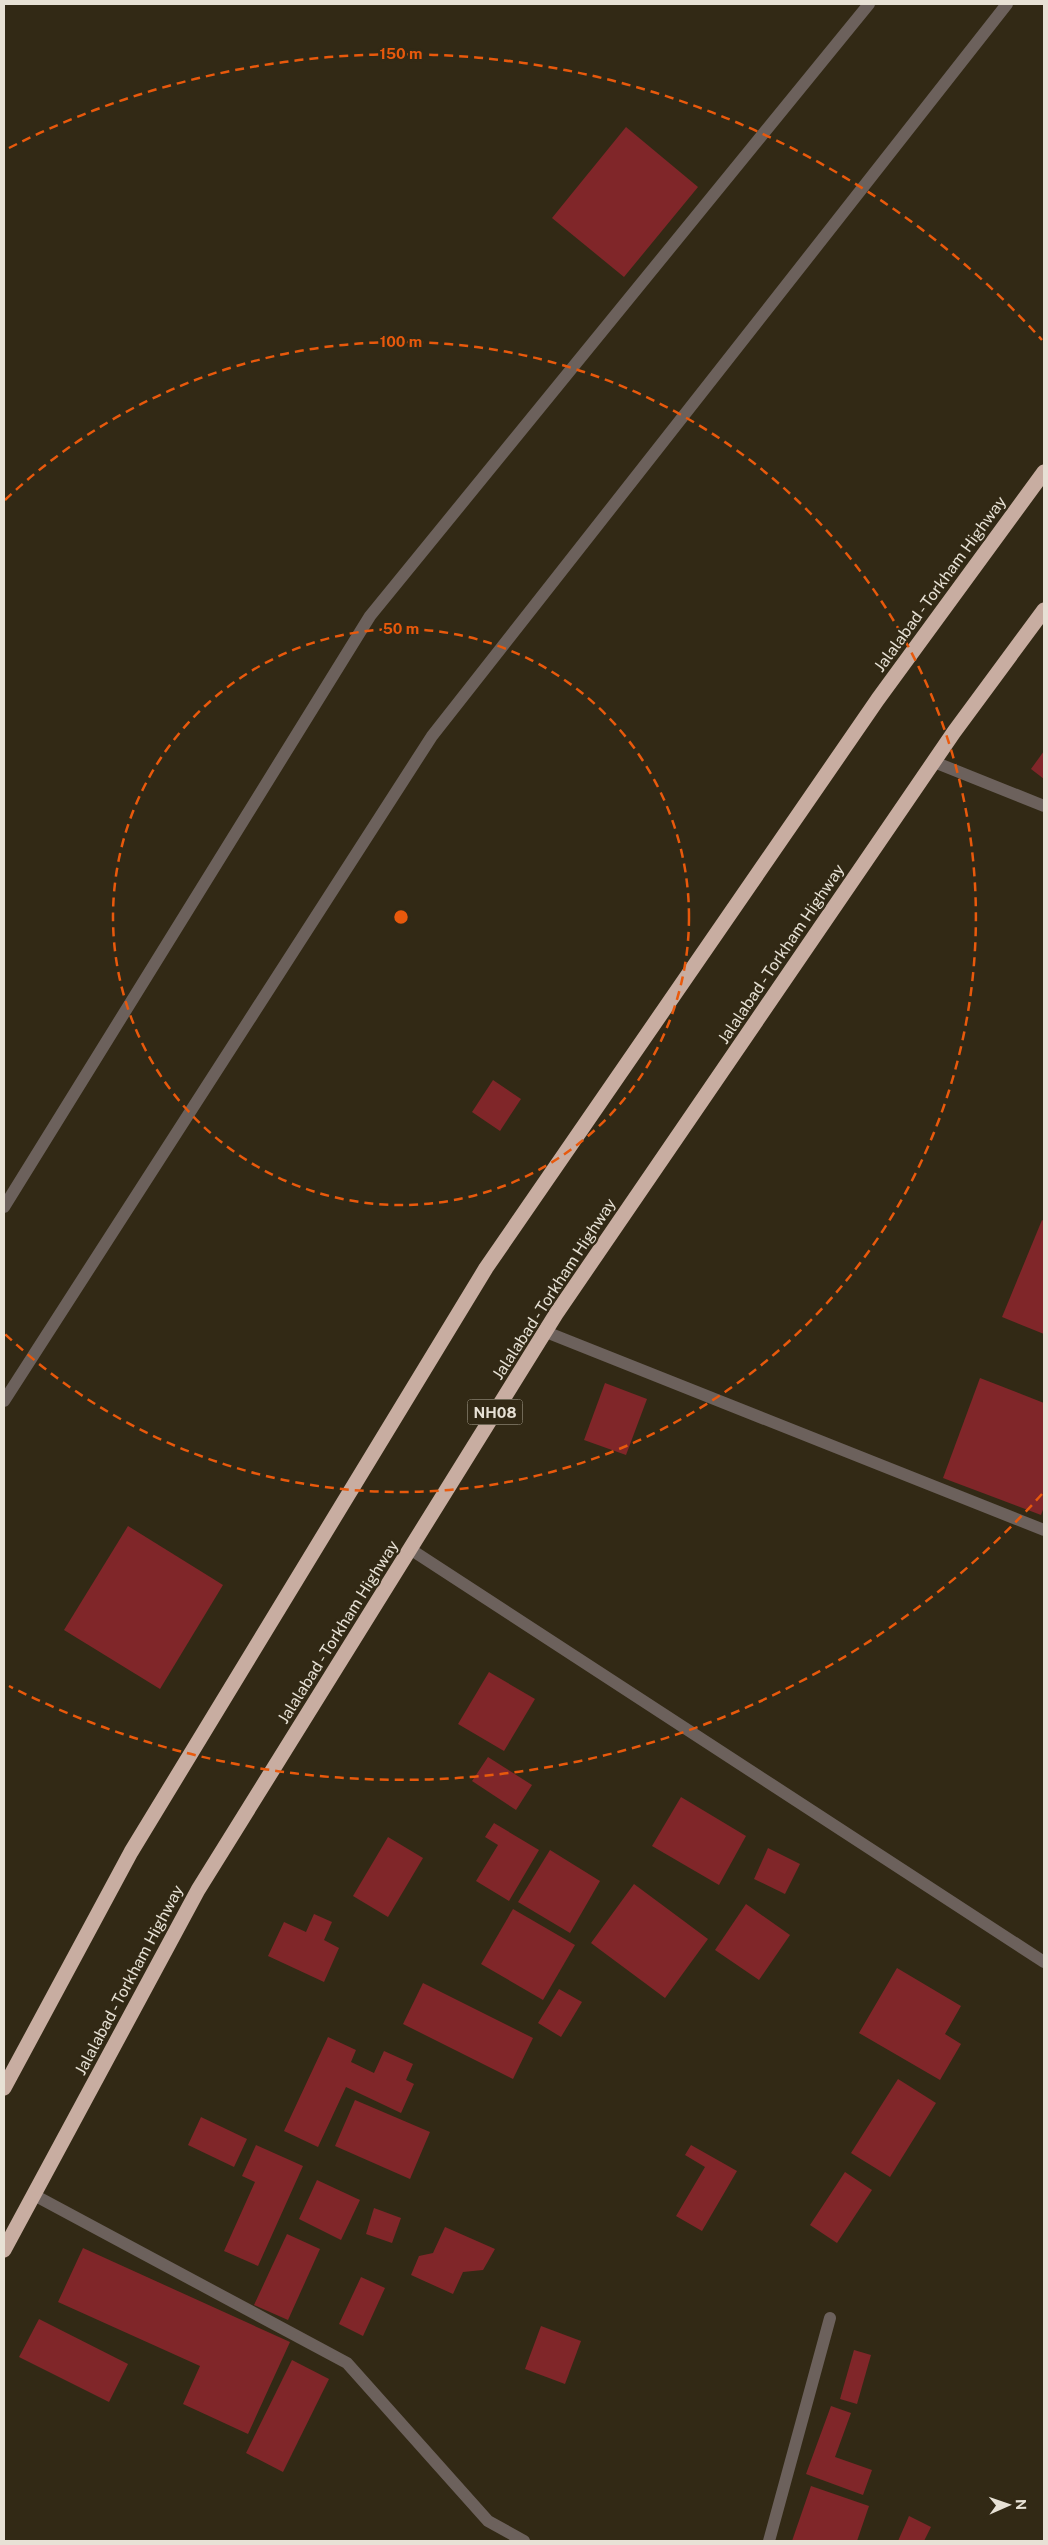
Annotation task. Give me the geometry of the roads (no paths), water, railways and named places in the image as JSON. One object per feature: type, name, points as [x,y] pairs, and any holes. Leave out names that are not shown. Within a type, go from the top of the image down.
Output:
[{"type":"highway","name":"Jalalabad - Torkham Highway","points":[[4,2088],[131,1852],[486,1268],[878,699],[1044,472]]},
{"type":"highway","name":"Jalalabad - Torkham Highway","points":[[4,2250],[198,1890],[546,1332],[934,762],[1044,610]]},
{"type":"street","points":[[4,1207],[370,616],[869,4]]},
{"type":"street","points":[[4,1401],[432,736],[1007,4]]},
{"type":"street","points":[[934,762],[1044,806]]},
{"type":"street","points":[[546,1332],[1044,1530]]},
{"type":"street","points":[[410,1549],[1044,1960]]},
{"type":"street","points":[[34,2195],[346,2363],[488,2521],[524,2541]]},
{"type":"street","points":[[769,2541],[830,2318]]}]
